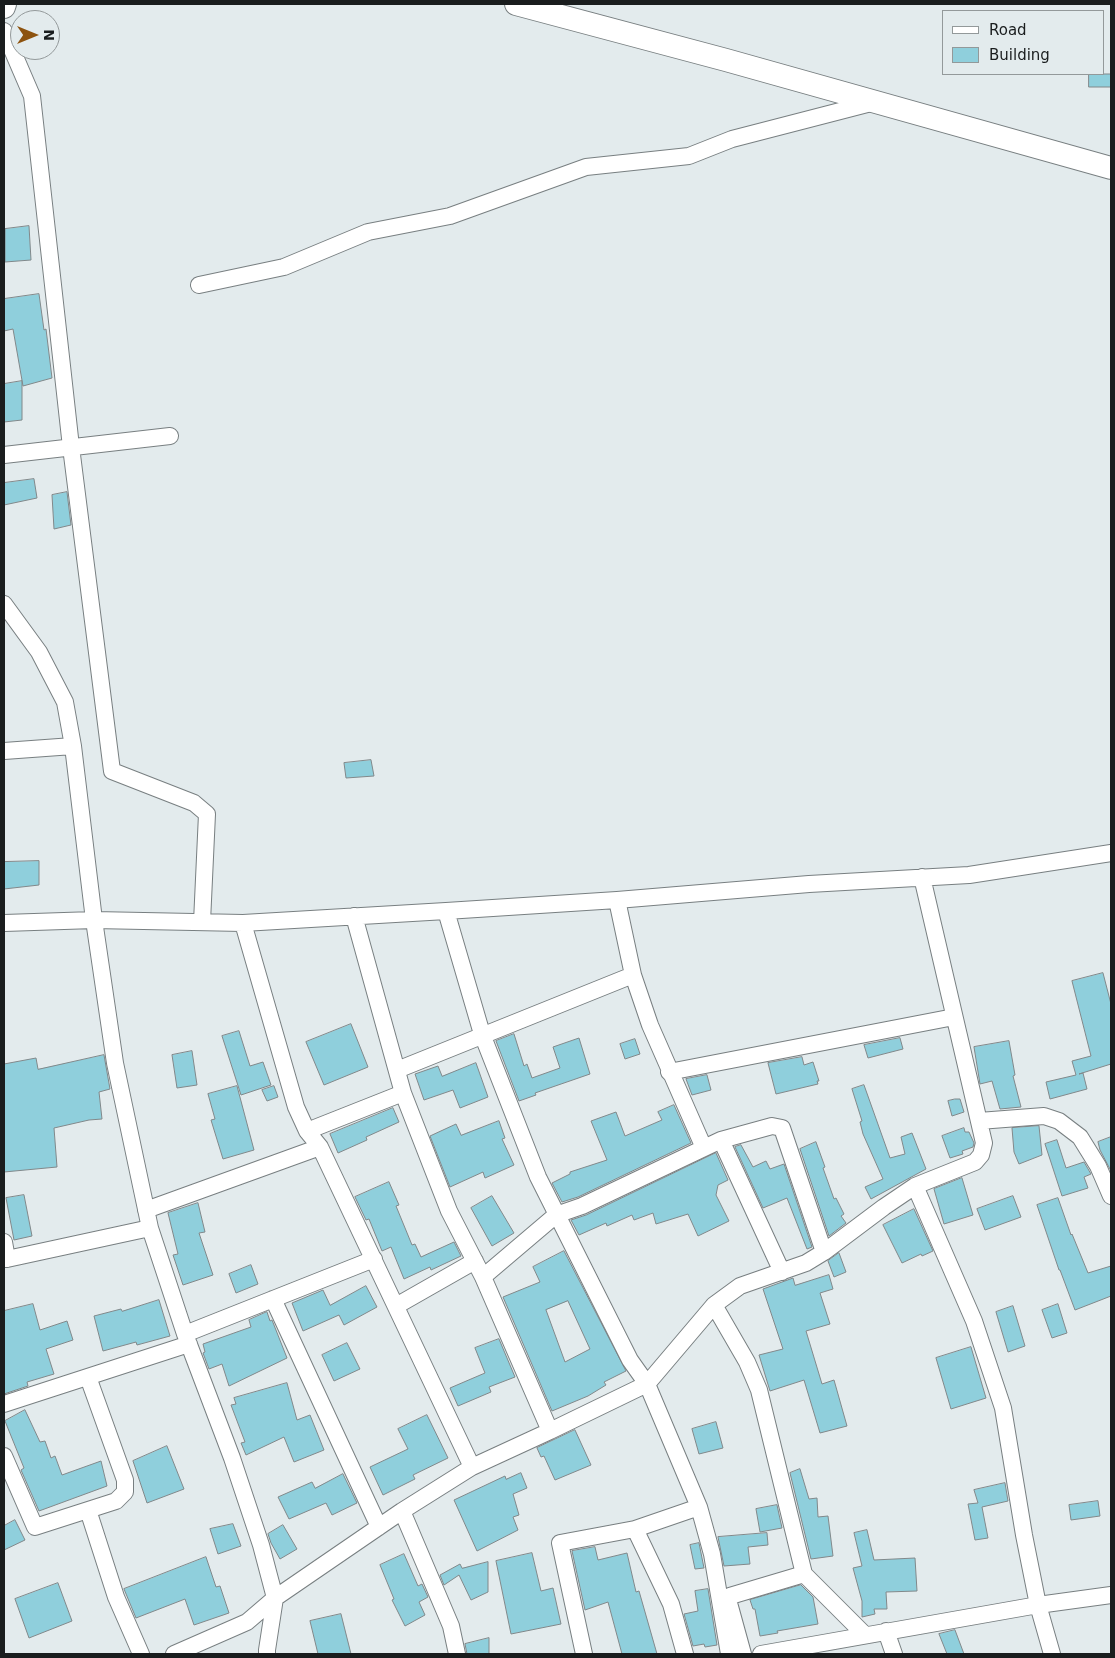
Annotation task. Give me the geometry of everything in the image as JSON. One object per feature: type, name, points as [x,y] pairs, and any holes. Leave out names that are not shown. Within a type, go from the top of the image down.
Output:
[{"type":"main road","points":[[516,4],[1111,168]]},
{"type":"street","points":[[4,31],[32,96],[71,447],[112,771],[194,803],[206,814],[202,922]]},
{"type":"street","points":[[199,285],[284,267],[368,232],[450,216],[586,167],[689,156],[732,140],[875,102]]},
{"type":"street","points":[[4,455],[170,436]]},
{"type":"street","points":[[4,604],[39,652],[64,702],[74,746],[94,920],[116,1063],[146,1210],[150,1228],[187,1339],[232,1458],[261,1545],[275,1598],[267,1654]]},
{"type":"street","points":[[4,751],[74,746]]},
{"type":"street","points":[[4,922],[94,920],[243,923],[446,911],[617,900],[809,884],[969,875],[1111,853]]},
{"type":"street","points":[[174,1654],[247,1622],[275,1598],[402,1511],[472,1467],[647,1384],[714,1305],[740,1286],[806,1263],[915,1186],[975,1162],[982,1154],[984,1143],[922,877]]},
{"type":"street","points":[[617,900],[633,975],[650,1025],[704,1148]]},
{"type":"street","points":[[446,911],[482,1034],[538,1176],[630,1360],[647,1384],[699,1507],[712,1554],[729,1654]]},
{"type":"street","points":[[354,916],[403,1093],[449,1211],[484,1277],[550,1431]]},
{"type":"street","points":[[243,923],[296,1107],[307,1131],[320,1147],[472,1467]]},
{"type":"street","points":[[397,1070],[482,1034],[633,975]]},
{"type":"street","points":[[669,1072],[954,1017]]},
{"type":"street","points":[[307,1131],[403,1093]]},
{"type":"street","points":[[979,1121],[1044,1116],[1059,1121],[1080,1137],[1098,1166],[1111,1196]]},
{"type":"street","points":[[484,1277],[556,1215],[582,1206],[721,1140],[772,1126],[782,1128],[824,1252]]},
{"type":"street","points":[[721,1140],[782,1272]]},
{"type":"street","points":[[146,1210],[320,1147]]},
{"type":"street","points":[[915,1186],[974,1321],[1003,1408],[1024,1535],[1038,1605],[1052,1654]]},
{"type":"street","points":[[4,1242],[5,1259],[150,1228]]},
{"type":"street","points":[[4,1404],[88,1377],[187,1339],[273,1299],[374,1259]]},
{"type":"street","points":[[396,1306],[475,1261]]},
{"type":"street","points":[[273,1299],[379,1527]]},
{"type":"street","points":[[714,1305],[746,1362],[759,1390],[804,1574],[866,1635]]},
{"type":"street","points":[[4,1456],[35,1527],[116,1501],[126,1492],[125,1480],[88,1377]]},
{"type":"street","points":[[584,1654],[560,1543],[635,1529],[699,1507]]},
{"type":"street","points":[[88,1510],[116,1597],[141,1654]]},
{"type":"street","points":[[402,1511],[451,1626],[456,1654]]},
{"type":"street","points":[[635,1529],[671,1604],[684,1654]]},
{"type":"street","points":[[743,1654],[730,1596],[804,1574]]},
{"type":"street","points":[[761,1654],[1111,1594]]},
{"type":"street","points":[[886,1632],[894,1654]]},
{"type":"building","points":[[1111,74],[1111,87],[1089,87],[1089,75]]},
{"type":"building","points":[[29,226],[31,260],[5,262],[5,229]]},
{"type":"building","points":[[39,294],[44,330],[46,329],[52,378],[23,386],[13,329],[4,331],[4,299]]},
{"type":"building","points":[[22,381],[22,420],[4,422],[4,384]]},
{"type":"building","points":[[34,479],[37,498],[4,505],[4,483]]},
{"type":"building","points":[[67,492],[71,525],[54,529],[52,495]]},
{"type":"building","points":[[371,760],[374,776],[346,778],[344,763]]},
{"type":"building","points":[[39,861],[39,885],[4,889],[4,862]]},
{"type":"building","points":[[1103,973],[1111,1004],[1111,1064],[1079,1074],[1083,1073],[1087,1089],[1050,1099],[1046,1082],[1076,1075],[1072,1061],[1091,1056],[1072,981]]},
{"type":"building","points":[[351,1024],[368,1067],[324,1085],[306,1042]]},
{"type":"building","points":[[239,1031],[250,1066],[263,1062],[271,1085],[241,1095],[222,1036]]},
{"type":"building","points":[[514,1034],[524,1066],[527,1064],[532,1078],[560,1068],[553,1047],[579,1038],[590,1074],[535,1093],[536,1095],[519,1101],[496,1041]]},
{"type":"building","points":[[900,1038],[903,1049],[868,1058],[864,1045]]},
{"type":"building","points":[[635,1039],[640,1054],[625,1059],[620,1044]]},
{"type":"building","points":[[1009,1041],[1015,1075],[1013,1076],[1021,1107],[1000,1109],[992,1081],[980,1084],[974,1047]]},
{"type":"building","points":[[192,1051],[197,1085],[177,1088],[172,1055]]},
{"type":"building","points":[[104,1055],[110,1089],[99,1092],[102,1119],[54,1128],[57,1167],[4,1172],[4,1064],[36,1058],[38,1069]]},
{"type":"building","points":[[802,1057],[804,1065],[813,1062],[819,1081],[817,1081],[818,1084],[776,1094],[768,1063]]},
{"type":"building","points":[[476,1063],[488,1097],[460,1108],[453,1090],[424,1100],[415,1074],[438,1066],[442,1076]]},
{"type":"building","points":[[707,1075],[711,1090],[692,1095],[686,1079]]},
{"type":"building","points":[[864,1085],[890,1158],[905,1154],[901,1137],[912,1133],[926,1169],[871,1199],[865,1187],[883,1179],[863,1134],[860,1122],[862,1121],[852,1089]]},
{"type":"building","points":[[237,1086],[254,1150],[223,1159],[211,1120],[215,1119],[208,1094]]},
{"type":"building","points":[[274,1086],[278,1097],[267,1101],[262,1090]]},
{"type":"building","points":[[960,1099],[964,1112],[952,1116],[948,1101]]},
{"type":"building","points":[[674,1105],[691,1143],[578,1197],[562,1202],[552,1183],[570,1174],[570,1172],[607,1160],[591,1121],[616,1112],[625,1136],[662,1120],[658,1112]]},
{"type":"building","points":[[393,1108],[399,1122],[366,1137],[367,1140],[338,1153],[330,1134]]},
{"type":"building","points":[[499,1121],[505,1138],[502,1139],[514,1165],[485,1178],[483,1172],[450,1187],[430,1136],[456,1124],[461,1135]]},
{"type":"building","points":[[1039,1126],[1042,1155],[1019,1164],[1014,1152],[1012,1128]]},
{"type":"building","points":[[964,1128],[965,1132],[969,1132],[974,1143],[973,1147],[962,1151],[963,1154],[950,1158],[942,1136]]},
{"type":"building","points":[[1111,1137],[1111,1171],[1098,1142]]},
{"type":"building","points":[[1057,1140],[1066,1168],[1084,1162],[1091,1174],[1084,1177],[1088,1188],[1062,1196],[1045,1144]]},
{"type":"building","points":[[816,1142],[834,1199],[836,1198],[844,1214],[841,1216],[846,1223],[829,1236],[800,1149]]},
{"type":"building","points":[[741,1145],[753,1167],[766,1161],[770,1169],[784,1164],[812,1247],[807,1249],[787,1198],[763,1208],[735,1147]]},
{"type":"building","points":[[716,1153],[728,1180],[718,1185],[716,1195],[729,1221],[698,1236],[688,1214],[656,1224],[653,1213],[634,1220],[632,1215],[607,1226],[606,1223],[579,1235],[571,1220],[586,1215]]},
{"type":"building","points":[[962,1178],[973,1215],[944,1224],[934,1189]]},
{"type":"building","points":[[389,1182],[399,1205],[396,1206],[412,1245],[415,1244],[421,1257],[454,1242],[461,1256],[431,1270],[430,1267],[404,1279],[391,1247],[382,1251],[369,1219],[366,1220],[355,1197]]},
{"type":"building","points":[[24,1195],[32,1236],[14,1240],[6,1198]]},
{"type":"building","points":[[492,1196],[514,1233],[492,1246],[471,1208]]},
{"type":"building","points":[[1013,1196],[1021,1217],[985,1230],[977,1209]]},
{"type":"building","points":[[1058,1198],[1071,1235],[1088,1273],[1111,1266],[1111,1296],[1075,1310],[1037,1205]]},
{"type":"building","points":[[198,1203],[205,1232],[199,1233],[213,1275],[183,1285],[173,1255],[178,1254],[168,1213]]},
{"type":"building","points":[[914,1209],[933,1251],[922,1256],[921,1254],[902,1263],[883,1225]]},
{"type":"building","points":[[564,1251],[626,1371],[604,1382],[606,1385],[588,1396],[552,1411],[503,1297],[540,1282],[533,1267]],"holes":[[[568,1301],[590,1349],[565,1362],[546,1310]]]},
{"type":"building","points":[[839,1253],[846,1272],[834,1277],[828,1261]]},
{"type":"building","points":[[251,1265],[258,1284],[236,1293],[229,1274]]},
{"type":"building","points":[[829,1275],[833,1289],[820,1293],[830,1324],[806,1331],[822,1384],[834,1380],[847,1426],[820,1433],[804,1380],[770,1391],[759,1355],[783,1349],[763,1289],[793,1278],[795,1285]]},
{"type":"building","points":[[366,1286],[377,1307],[344,1325],[339,1315],[303,1331],[292,1303],[323,1290],[330,1305]]},
{"type":"building","points":[[159,1300],[170,1336],[137,1345],[136,1342],[103,1351],[94,1316],[121,1309],[122,1311]]},
{"type":"building","points":[[33,1304],[40,1330],[67,1321],[73,1340],[46,1349],[54,1374],[27,1382],[28,1386],[4,1394],[4,1311]]},
{"type":"building","points":[[1058,1304],[1067,1333],[1052,1338],[1042,1310]]},
{"type":"building","points":[[1013,1306],[1025,1346],[1008,1352],[996,1312]]},
{"type":"building","points":[[267,1312],[287,1358],[229,1386],[222,1364],[209,1369],[203,1353],[205,1352],[203,1344],[251,1327],[249,1320]]},
{"type":"building","points":[[499,1339],[515,1377],[489,1387],[491,1392],[458,1406],[450,1388],[485,1373],[475,1348]]},
{"type":"building","points":[[347,1343],[360,1369],[334,1381],[322,1355]]},
{"type":"building","points":[[971,1347],[986,1398],[951,1409],[936,1358]]},
{"type":"building","points":[[287,1383],[297,1420],[310,1415],[324,1450],[294,1462],[284,1437],[246,1455],[241,1443],[245,1442],[231,1405],[236,1404],[234,1398]]},
{"type":"building","points":[[25,1410],[40,1442],[45,1441],[51,1458],[55,1456],[62,1475],[101,1461],[107,1486],[39,1511],[21,1470],[24,1468],[5,1421]]},
{"type":"building","points":[[427,1415],[448,1458],[413,1475],[415,1479],[383,1495],[370,1467],[408,1449],[398,1429]]},
{"type":"building","points":[[716,1422],[723,1448],[699,1454],[692,1429]]},
{"type":"building","points":[[575,1430],[591,1465],[555,1480],[544,1456],[541,1457],[537,1448]]},
{"type":"building","points":[[167,1446],[184,1489],[147,1503],[133,1461]]},
{"type":"building","points":[[800,1469],[809,1499],[817,1498],[818,1517],[828,1516],[833,1556],[811,1559],[790,1473]]},
{"type":"building","points":[[521,1473],[527,1488],[513,1494],[519,1515],[513,1517],[518,1530],[477,1551],[454,1500],[505,1476],[506,1479]]},
{"type":"building","points":[[343,1474],[357,1503],[332,1515],[326,1503],[289,1519],[278,1497],[312,1482],[315,1488]]},
{"type":"building","points":[[1005,1483],[1008,1501],[982,1507],[988,1538],[975,1540],[968,1504],[978,1503],[974,1490]]},
{"type":"building","points":[[1098,1501],[1100,1516],[1071,1520],[1069,1505]]},
{"type":"building","points":[[777,1505],[782,1528],[760,1532],[756,1509]]},
{"type":"building","points":[[15,1520],[25,1540],[4,1550],[4,1526]]},
{"type":"building","points":[[233,1524],[241,1546],[218,1554],[210,1529]]},
{"type":"building","points":[[283,1525],[297,1549],[280,1559],[268,1534]]},
{"type":"building","points":[[867,1530],[874,1560],[915,1558],[917,1591],[886,1592],[887,1609],[874,1609],[875,1614],[862,1617],[862,1601],[853,1568],[862,1566],[854,1533]]},
{"type":"building","points":[[767,1533],[768,1545],[748,1547],[750,1564],[724,1566],[718,1537]]},
{"type":"building","points":[[699,1543],[704,1568],[695,1569],[690,1545]]},
{"type":"building","points":[[595,1547],[598,1560],[627,1553],[636,1592],[639,1591],[657,1654],[622,1654],[608,1602],[585,1610],[572,1551]]},
{"type":"building","points":[[532,1553],[541,1591],[553,1588],[561,1624],[511,1634],[496,1561]]},
{"type":"building","points":[[404,1554],[418,1586],[422,1584],[428,1597],[419,1602],[425,1615],[405,1626],[392,1600],[394,1599],[380,1565]]},
{"type":"building","points":[[206,1557],[216,1587],[220,1586],[229,1613],[194,1625],[185,1599],[136,1618],[124,1589]]},
{"type":"building","points":[[488,1562],[488,1592],[471,1600],[459,1575],[444,1585],[440,1575],[460,1564],[462,1568]]},
{"type":"building","points":[[58,1583],[72,1621],[29,1638],[15,1599]]},
{"type":"building","points":[[801,1585],[813,1597],[818,1624],[760,1636],[755,1609],[753,1609],[750,1600]]},
{"type":"building","points":[[708,1589],[717,1645],[705,1647],[704,1644],[693,1646],[684,1614],[698,1611],[695,1591]]},
{"type":"building","points":[[341,1614],[351,1654],[318,1654],[310,1621]]},
{"type":"building","points":[[955,1630],[964,1654],[947,1654],[939,1634]]},
{"type":"building","points":[[489,1638],[489,1654],[467,1654],[465,1644]]}]
